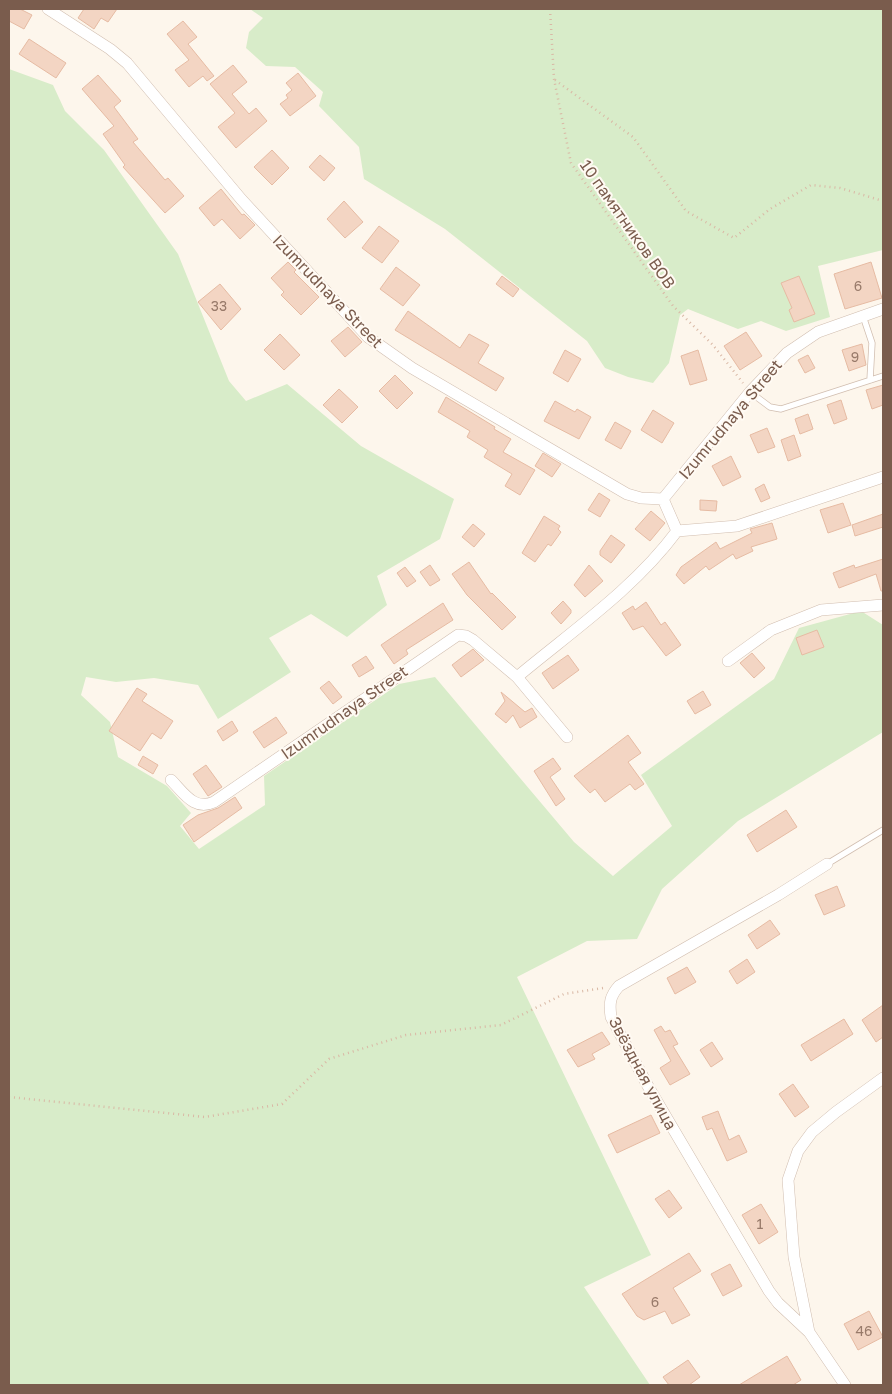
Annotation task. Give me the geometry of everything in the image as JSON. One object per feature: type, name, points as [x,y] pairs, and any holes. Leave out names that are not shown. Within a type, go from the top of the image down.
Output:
[{"type":"street","name":"Izumrudnaya Street","points":[[48,9],[110,49],[127,63],[241,199],[368,337],[390,355],[627,494],[642,498],[663,499],[750,392],[787,353],[802,341],[818,332],[883,309]]},
{"type":"street","points":[[676,531],[737,526],[883,477]]},
{"type":"street","points":[[663,499],[676,531]]},
{"type":"street","points":[[517,677],[640,575],[659,556],[676,531]]},
{"type":"street","points":[[728,661],[771,630],[812,614],[832,608],[883,605]]},
{"type":"street","name":"Izumrudnaya Street","points":[[171,780],[197,805],[206,806],[214,802],[458,636],[466,636],[473,640],[517,677],[567,737]]},
{"type":"street","points":[[619,986],[778,895],[827,864]]},
{"type":"street","name":"Звёздная улица","points":[[619,986],[612,994],[609,1004],[611,1017],[649,1088],[769,1291],[778,1303],[809,1332]]},
{"type":"street","points":[[845,1385],[809,1332],[794,1257],[788,1180],[798,1151],[812,1132],[883,1078]]},
{"type":"lane","points":[[863,316],[872,343],[870,380]]},
{"type":"lane","points":[[750,392],[770,407],[781,409],[883,376]]},
{"type":"lane","points":[[827,864],[883,830]]},
{"type":"path","name":"10 памятников ВОВ","points":[[550,9],[554,79],[570,163],[676,310],[713,345],[750,392]]},
{"type":"path","points":[[554,79],[633,137],[686,211],[734,238],[770,208],[811,185],[840,188],[883,202]]},
{"type":"path","points":[[9,1096],[205,1117],[282,1104],[329,1059],[406,1035],[501,1025],[564,994],[619,986]]},
{"type":"green space","points":[[250,9],[883,9],[883,250],[818,266],[830,317],[786,331],[761,321],[738,329],[688,309],[680,315],[669,363],[653,383],[628,377],[605,368],[587,341],[445,229],[364,179],[359,147],[319,106],[323,92],[295,67],[266,66],[246,48],[249,32],[263,18]]},
{"type":"green space","points":[[9,69],[53,85],[65,111],[104,150],[178,254],[229,381],[246,401],[287,384],[361,446],[454,499],[440,539],[377,576],[387,605],[347,637],[311,614],[269,638],[291,672],[218,719],[198,685],[154,678],[116,682],[86,677],[81,695],[110,722],[118,757],[167,786],[191,813],[180,826],[199,849],[265,805],[264,776],[399,684],[435,677],[574,842],[613,876],[672,826],[641,775],[774,679],[799,628],[861,611],[883,625],[883,732],[738,821],[662,889],[637,939],[587,941],[517,977],[651,1255],[584,1287],[650,1385],[9,1385]]},
{"type":"building","points":[[9,9],[20,9],[32,15],[24,29],[9,21]]},
{"type":"building","points":[[84,9],[117,9],[108,22],[101,18],[94,29],[78,18]]},
{"type":"building","points":[[183,21],[197,37],[188,44],[214,76],[207,81],[203,76],[189,87],[175,70],[189,60],[167,34]]},
{"type":"building","points":[[29,39],[66,63],[56,78],[19,54]]},
{"type":"building","points":[[233,65],[247,82],[232,94],[249,114],[256,108],[267,121],[236,148],[218,127],[235,113],[210,84]]},
{"type":"building","points":[[298,73],[316,96],[290,116],[280,104],[288,98],[286,95],[292,90],[286,83]]},
{"type":"building","points":[[98,75],[121,101],[114,107],[138,139],[133,142],[165,180],[168,178],[184,196],[165,213],[123,167],[125,165],[103,134],[114,126],[82,89]]},
{"type":"building","points":[[272,150],[289,168],[272,185],[254,167]]},
{"type":"building","points":[[320,155],[335,168],[324,181],[309,167]]},
{"type":"building","points":[[221,189],[242,215],[244,214],[255,225],[240,239],[222,219],[214,226],[199,208]]},
{"type":"building","points":[[344,201],[363,222],[345,238],[327,219]]},
{"type":"building","points":[[379,226],[399,241],[382,263],[362,248]]},
{"type":"building","points":[[288,262],[296,270],[294,272],[319,297],[301,315],[281,295],[284,292],[271,278]]},
{"type":"building","points":[[871,262],[882,298],[845,309],[834,274]]},
{"type":"building","points":[[396,267],[420,285],[403,306],[380,289]]},
{"type":"building","points":[[502,276],[519,289],[513,297],[496,284]]},
{"type":"building","points":[[799,276],[815,314],[794,322],[789,310],[792,308],[781,283]]},
{"type":"building","points":[[220,284],[241,309],[221,330],[198,302]]},
{"type":"building","points":[[408,311],[460,348],[469,334],[489,345],[478,363],[504,378],[496,391],[395,330]]},
{"type":"building","points":[[348,327],[362,342],[345,357],[331,341]]},
{"type":"building","points":[[746,332],[762,356],[740,370],[724,346]]},
{"type":"building","points":[[280,334],[300,355],[284,370],[264,350]]},
{"type":"building","points":[[862,344],[866,365],[849,371],[842,350]]},
{"type":"building","points":[[565,350],[581,359],[568,382],[553,373]]},
{"type":"building","points":[[698,350],[707,380],[690,385],[681,356]]},
{"type":"building","points":[[808,355],[815,368],[805,373],[798,360]]},
{"type":"building","points":[[395,375],[413,393],[397,409],[379,391]]},
{"type":"building","points":[[883,385],[883,405],[872,409],[866,390]]},
{"type":"building","points":[[339,389],[358,407],[342,423],[323,405]]},
{"type":"building","points":[[446,397],[511,439],[503,452],[535,470],[520,495],[505,486],[512,474],[484,457],[488,450],[467,437],[470,431],[438,412]]},
{"type":"building","points":[[841,400],[847,419],[834,424],[827,405]]},
{"type":"building","points":[[555,401],[575,412],[577,409],[591,417],[579,439],[544,421]]},
{"type":"building","points":[[653,410],[674,423],[662,443],[641,430]]},
{"type":"building","points":[[808,414],[813,429],[800,434],[795,419]]},
{"type":"building","points":[[615,422],[631,431],[621,449],[605,440]]},
{"type":"building","points":[[767,428],[775,447],[758,453],[750,435]]},
{"type":"building","points":[[794,435],[801,456],[788,461],[781,440]]},
{"type":"building","points":[[543,453],[561,464],[552,477],[535,466]]},
{"type":"building","points":[[731,456],[741,477],[723,486],[712,466]]},
{"type":"building","points":[[764,484],[770,498],[761,502],[755,489]]},
{"type":"building","points":[[599,493],[610,500],[600,517],[588,510]]},
{"type":"building","points":[[700,500],[717,501],[716,511],[700,510]]},
{"type":"building","points":[[843,503],[851,525],[828,533],[820,510]]},
{"type":"building","points":[[651,511],[665,523],[650,541],[635,529]]},
{"type":"building","points":[[883,514],[883,527],[855,536],[852,525]]},
{"type":"building","points":[[544,516],[560,526],[558,529],[561,532],[551,546],[548,544],[535,562],[522,553]]},
{"type":"building","points":[[772,523],[777,539],[751,547],[753,551],[736,559],[733,554],[709,570],[706,566],[684,584],[676,575],[681,567],[716,542],[720,549],[752,533],[750,529]]},
{"type":"building","points":[[473,524],[485,534],[474,547],[462,537]]},
{"type":"building","points":[[611,535],[625,545],[611,563],[600,555],[600,551]]},
{"type":"building","points":[[883,559],[883,591],[881,591],[876,574],[839,588],[833,573],[854,565],[855,568]]},
{"type":"building","points":[[469,562],[491,594],[516,617],[502,630],[467,595],[452,574]]},
{"type":"building","points":[[430,565],[440,580],[430,586],[420,572]]},
{"type":"building","points":[[589,565],[603,581],[585,597],[574,585]]},
{"type":"building","points":[[405,567],[416,581],[407,587],[397,573]]},
{"type":"building","points":[[563,601],[571,610],[571,613],[561,624],[551,613]]},
{"type":"building","points":[[646,602],[661,625],[665,622],[681,645],[666,656],[643,626],[633,630],[622,613],[633,606],[635,610]]},
{"type":"building","points":[[443,603],[453,620],[406,650],[408,654],[394,664],[381,645]]},
{"type":"building","points":[[817,630],[824,647],[802,655],[796,638]]},
{"type":"building","points":[[473,649],[484,660],[461,677],[452,665]]},
{"type":"building","points":[[752,653],[765,668],[754,678],[740,663]]},
{"type":"building","points":[[568,655],[579,670],[553,689],[542,673]]},
{"type":"building","points":[[366,656],[374,668],[359,677],[352,665]]},
{"type":"building","points":[[329,681],[342,697],[333,704],[320,688]]},
{"type":"building","points":[[137,688],[147,694],[142,701],[173,721],[161,739],[152,733],[140,751],[109,731]]},
{"type":"building","points":[[703,691],[711,705],[695,714],[687,701]]},
{"type":"building","points":[[501,692],[525,712],[532,708],[537,717],[520,728],[513,715],[506,723],[495,714],[505,701]]},
{"type":"building","points":[[276,717],[287,733],[264,748],[253,732]]},
{"type":"building","points":[[232,721],[238,731],[223,741],[217,731]]},
{"type":"building","points":[[628,735],[641,753],[628,762],[644,784],[635,790],[630,784],[605,802],[595,789],[590,793],[574,776]]},
{"type":"building","points":[[143,756],[158,765],[153,774],[138,765]]},
{"type":"building","points":[[553,758],[561,769],[550,777],[565,799],[556,806],[534,771]]},
{"type":"building","points":[[206,765],[222,787],[208,796],[193,774]]},
{"type":"building","points":[[235,797],[242,808],[194,842],[183,825],[198,815],[218,808]]},
{"type":"building","points":[[786,810],[797,827],[757,852],[747,835]]},
{"type":"building","points":[[837,886],[845,906],[824,915],[815,895]]},
{"type":"building","points":[[770,920],[780,934],[757,949],[748,935]]},
{"type":"building","points":[[747,959],[755,972],[737,984],[729,971]]},
{"type":"building","points":[[687,967],[696,982],[675,994],[667,978]]},
{"type":"building","points":[[883,1005],[883,1037],[876,1042],[862,1020]]},
{"type":"building","points":[[844,1019],[853,1034],[811,1061],[801,1045]]},
{"type":"building","points":[[661,1026],[665,1032],[670,1030],[678,1044],[673,1046],[690,1074],[670,1085],[660,1068],[671,1061],[654,1030]]},
{"type":"building","points":[[602,1032],[610,1044],[592,1054],[595,1059],[578,1067],[567,1050]]},
{"type":"building","points":[[712,1042],[723,1059],[711,1067],[700,1050]]},
{"type":"building","points":[[793,1084],[809,1107],[795,1117],[779,1094]]},
{"type":"building","points":[[718,1111],[729,1140],[739,1135],[747,1152],[727,1161],[712,1128],[707,1130],[702,1117]]},
{"type":"building","points":[[651,1115],[660,1133],[617,1153],[608,1135]]},
{"type":"building","points":[[669,1190],[682,1208],[669,1218],[655,1199]]},
{"type":"building","points":[[761,1204],[778,1232],[759,1244],[742,1215]]},
{"type":"building","points":[[689,1253],[701,1271],[673,1288],[690,1315],[672,1324],[665,1311],[644,1320],[637,1316],[622,1294]]},
{"type":"building","points":[[730,1264],[742,1286],[723,1296],[711,1274]]},
{"type":"building","points":[[869,1311],[883,1337],[858,1350],[844,1324]]},
{"type":"building","points":[[787,1356],[801,1380],[793,1385],[739,1385]]},
{"type":"building","points":[[688,1360],[700,1377],[689,1385],[669,1385],[663,1377]]}]
